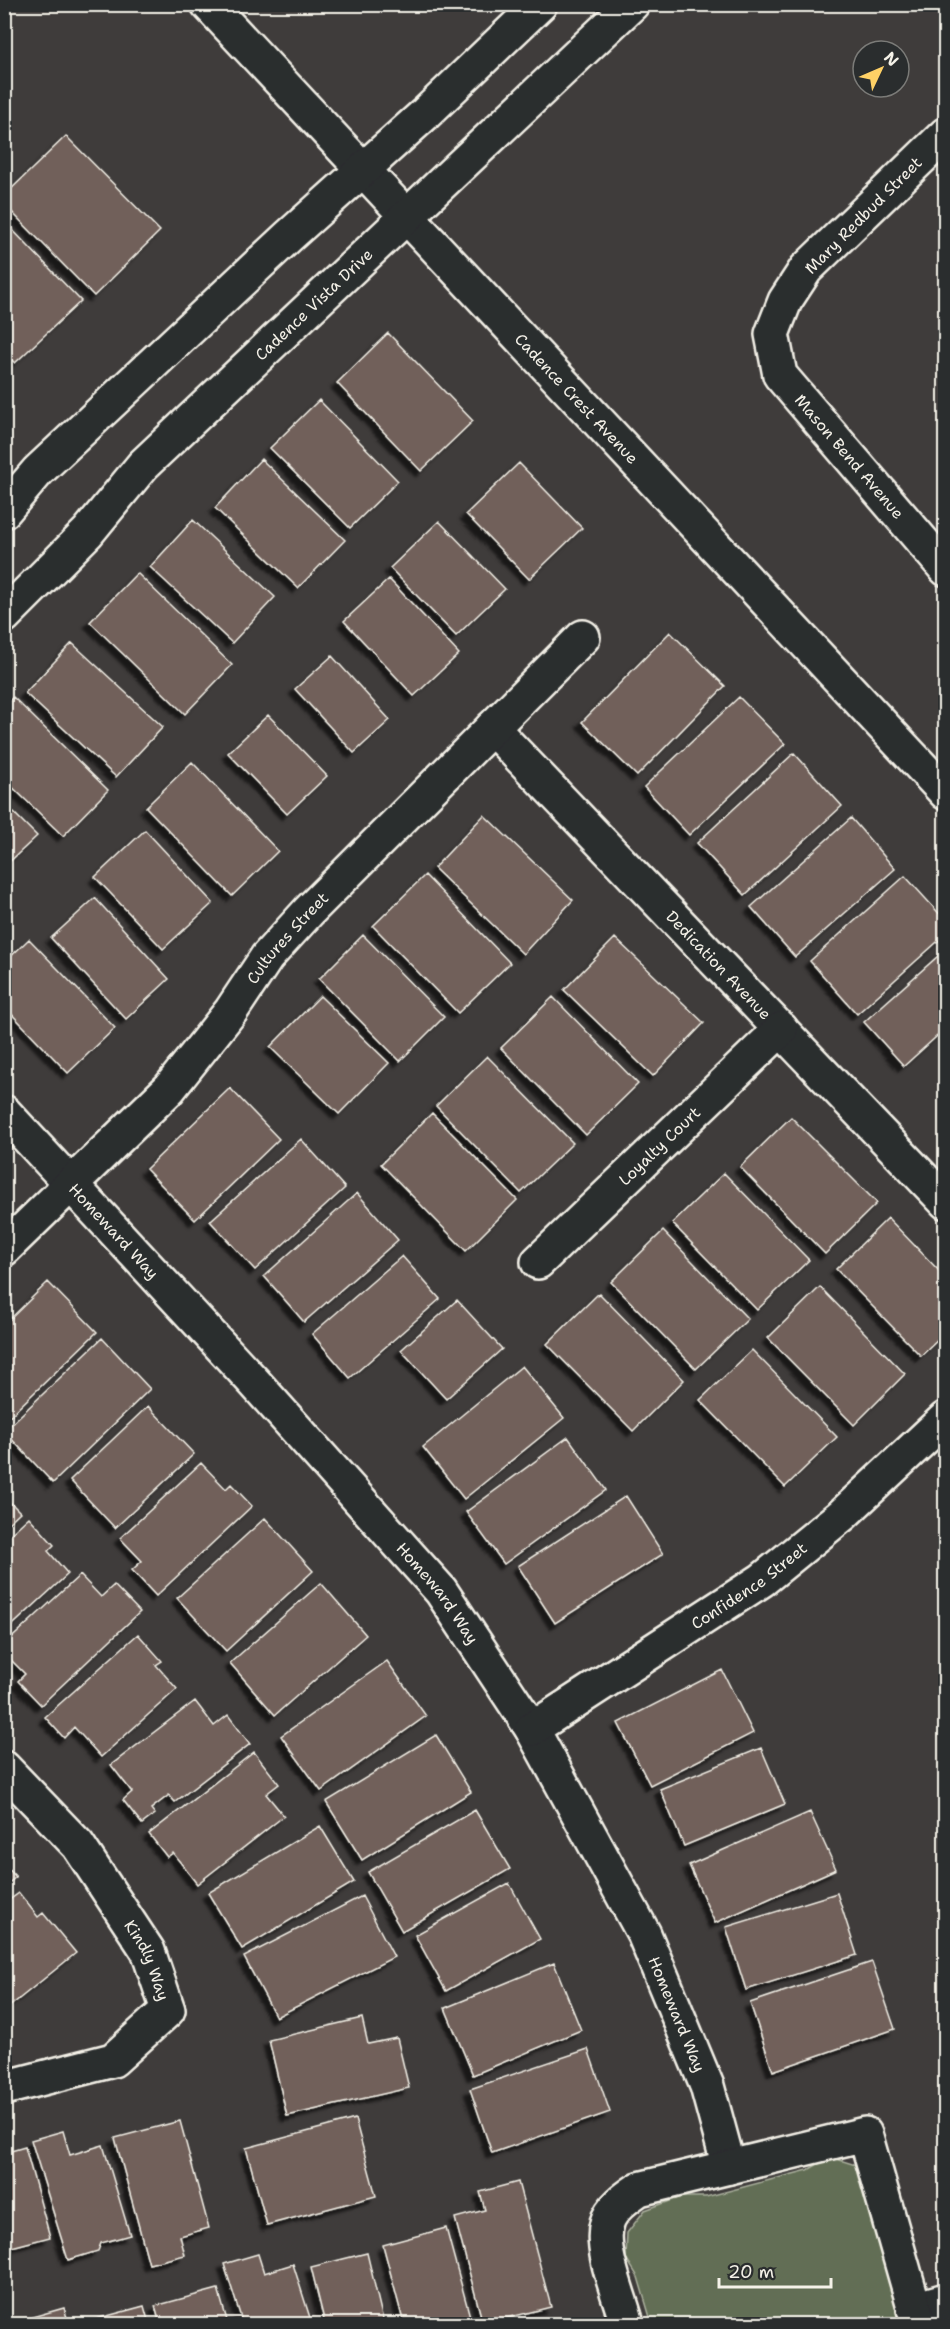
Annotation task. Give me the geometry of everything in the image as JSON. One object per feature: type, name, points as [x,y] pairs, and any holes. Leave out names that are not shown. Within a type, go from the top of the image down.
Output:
[{"type":"street","name":"Cadence Crest Avenue","points":[[208,4],[945,793]]},
{"type":"street","points":[[4,511],[38,471],[426,113],[540,4]]},
{"type":"street","name":"Cadence Vista Drive","points":[[4,616],[88,532],[143,465],[408,218],[632,4]]},
{"type":"street","name":"Mary Redbud Street","points":[[772,334],[785,301],[806,269],[945,134]]},
{"type":"street","name":"Mason Bend Avenue","points":[[772,334],[780,375],[945,569]]},
{"type":"street","name":"Cultures Street","points":[[4,1250],[169,1089],[231,1011],[267,957],[364,855],[583,637]]},
{"type":"street","name":"Dedication Avenue","points":[[492,728],[945,1202]]},
{"type":"street","name":"Loyalty Court","points":[[538,1262],[781,1029]]},
{"type":"street","name":"Homeward Way","points":[[4,1112],[73,1184],[441,1591],[532,1729],[644,1934],[707,2086],[729,2167]]},
{"type":"street","name":"Confidence Street","points":[[532,1729],[762,1580],[842,1515],[945,1418]]},
{"type":"street","name":"Kindly Way","points":[[4,1768],[78,1845],[148,1951],[168,2010],[113,2060],[4,2088]]},
{"type":"street","points":[[627,2325],[604,2243],[607,2221],[622,2200],[639,2189],[865,2134],[917,2317],[945,2300]]},
{"type":"green space","points":[[830,2157],[859,2166],[904,2324],[652,2324],[638,2277],[626,2258],[627,2233],[645,2210],[681,2197],[706,2197],[808,2170]]},
{"type":"building","points":[[66,136],[160,231],[94,296],[4,204],[4,196]]},
{"type":"building","points":[[4,221],[81,301],[15,363],[4,353]]},
{"type":"building","points":[[388,333],[473,421],[421,471],[337,383]]},
{"type":"building","points":[[319,400],[398,481],[350,528],[270,448]]},
{"type":"building","points":[[261,459],[345,540],[298,588],[215,508]]},
{"type":"building","points":[[519,463],[582,528],[529,579],[466,514]]},
{"type":"building","points":[[193,520],[275,597],[232,643],[150,567]]},
{"type":"building","points":[[439,521],[505,589],[456,636],[390,568]]},
{"type":"building","points":[[137,573],[232,665],[185,714],[90,622]]},
{"type":"building","points":[[389,579],[459,654],[414,696],[344,621]]},
{"type":"building","points":[[670,632],[725,686],[637,776],[582,722]]},
{"type":"building","points":[[72,643],[163,727],[116,777],[25,693]]},
{"type":"building","points":[[332,656],[390,720],[354,753],[295,689]]},
{"type":"building","points":[[13,697],[108,790],[63,836],[4,779],[4,706]]},
{"type":"building","points":[[739,697],[785,744],[689,835],[644,787]]},
{"type":"building","points":[[268,715],[327,776],[287,814],[228,753]]},
{"type":"building","points":[[794,753],[842,806],[745,895],[697,843]]},
{"type":"building","points":[[192,762],[278,851],[232,896],[146,807]]},
{"type":"building","points":[[4,803],[37,836],[4,867]]},
{"type":"building","points":[[484,815],[573,900],[523,954],[434,868]]},
{"type":"building","points":[[851,818],[895,869],[795,957],[751,907]]},
{"type":"building","points":[[145,830],[213,903],[163,949],[95,877]]},
{"type":"building","points":[[425,875],[510,963],[458,1013],[373,926]]},
{"type":"building","points":[[905,876],[946,921],[946,934],[857,1014],[810,961]]},
{"type":"building","points":[[95,898],[169,979],[126,1019],[51,938]]},
{"type":"building","points":[[363,935],[444,1017],[400,1061],[319,979]]},
{"type":"building","points":[[615,938],[704,1023],[653,1076],[564,990]]},
{"type":"building","points":[[29,939],[115,1028],[68,1073],[4,1006],[4,963]]},
{"type":"building","points":[[946,949],[946,1028],[904,1066],[864,1022]]},
{"type":"building","points":[[320,996],[389,1063],[339,1114],[270,1047]]},
{"type":"building","points":[[553,997],[638,1084],[586,1135],[501,1048]]},
{"type":"building","points":[[487,1056],[573,1143],[521,1193],[436,1106]]},
{"type":"building","points":[[230,1088],[279,1139],[195,1220],[146,1169]]},
{"type":"building","points":[[432,1113],[517,1200],[466,1251],[381,1164]]},
{"type":"building","points":[[791,1117],[877,1203],[825,1254],[740,1167]]},
{"type":"building","points":[[301,1139],[345,1188],[255,1270],[210,1221]]},
{"type":"building","points":[[724,1173],[809,1260],[757,1310],[672,1223]]},
{"type":"building","points":[[357,1193],[398,1240],[304,1322],[264,1276]]},
{"type":"building","points":[[888,1218],[946,1278],[946,1332],[921,1356],[836,1269]]},
{"type":"building","points":[[663,1231],[748,1319],[696,1369],[611,1282]]},
{"type":"building","points":[[402,1256],[440,1299],[350,1378],[312,1334]]},
{"type":"building","points":[[48,1282],[97,1332],[8,1418],[4,1415],[4,1325]]},
{"type":"building","points":[[820,1287],[905,1374],[854,1425],[768,1338]]},
{"type":"building","points":[[599,1293],[684,1380],[633,1431],[547,1344]]},
{"type":"building","points":[[457,1300],[502,1349],[446,1399],[401,1350]]},
{"type":"building","points":[[102,1338],[150,1389],[53,1483],[4,1431]]},
{"type":"building","points":[[752,1350],[837,1437],[785,1487],[700,1400]]},
{"type":"building","points":[[522,1366],[564,1418],[464,1499],[423,1447]]},
{"type":"building","points":[[148,1406],[194,1454],[115,1528],[70,1480]]},
{"type":"building","points":[[568,1437],[606,1490],[504,1564],[466,1512]]},
{"type":"building","points":[[201,1463],[226,1489],[231,1484],[252,1506],[156,1596],[132,1570],[142,1561],[120,1538]]},
{"type":"building","points":[[4,1496],[20,1512],[4,1527]]},
{"type":"building","points":[[626,1496],[663,1554],[555,1623],[518,1566]]},
{"type":"building","points":[[29,1517],[54,1545],[48,1551],[68,1574],[4,1633],[4,1540]]},
{"type":"building","points":[[265,1518],[313,1571],[226,1651],[177,1598]]},
{"type":"building","points":[[80,1575],[101,1597],[114,1585],[140,1612],[41,1705],[18,1681],[25,1674],[4,1653],[4,1645]]},
{"type":"building","points":[[321,1583],[366,1635],[275,1715],[230,1663]]},
{"type":"building","points":[[138,1634],[162,1661],[156,1665],[177,1689],[101,1757],[74,1727],[64,1738],[45,1717]]},
{"type":"building","points":[[387,1661],[426,1716],[321,1791],[281,1736]]},
{"type":"building","points":[[722,1670],[753,1733],[650,1785],[618,1723]]},
{"type":"building","points":[[195,1701],[214,1726],[228,1715],[250,1744],[175,1802],[169,1795],[151,1809],[155,1814],[142,1824],[123,1800],[132,1792],[111,1765]]},
{"type":"building","points":[[436,1735],[471,1792],[362,1860],[326,1802]]},
{"type":"building","points":[[761,1748],[785,1804],[684,1846],[660,1789]]},
{"type":"building","points":[[254,1752],[279,1784],[266,1794],[284,1816],[197,1884],[173,1853],[167,1857],[149,1834]]},
{"type":"building","points":[[475,1810],[510,1869],[402,1931],[368,1872]]},
{"type":"building","points":[[810,1812],[836,1869],[715,1923],[689,1865]]},
{"type":"building","points":[[320,1826],[354,1882],[242,1949],[208,1893]]},
{"type":"building","points":[[4,1864],[16,1877],[4,1887]]},
{"type":"building","points":[[509,1883],[540,1939],[446,1991],[415,1935]]},
{"type":"building","points":[[19,1893],[38,1917],[43,1913],[76,1953],[4,2011],[4,1904]]},
{"type":"building","points":[[837,1893],[857,1955],[746,1990],[726,1927]]},
{"type":"building","points":[[362,1896],[394,1957],[276,2017],[244,1957]]},
{"type":"building","points":[[872,1962],[895,2029],[773,2071],[750,2003]]},
{"type":"building","points":[[554,1963],[581,2030],[473,2075],[445,2008]]},
{"type":"building","points":[[362,2018],[368,2044],[397,2038],[409,2088],[287,2116],[269,2040]]},
{"type":"building","points":[[588,2049],[610,2112],[492,2153],[470,2089]]},
{"type":"building","points":[[355,2119],[376,2196],[267,2225],[246,2148]]},
{"type":"building","points":[[180,2121],[209,2228],[180,2236],[185,2255],[149,2264],[115,2138]]},
{"type":"building","points":[[63,2131],[70,2155],[103,2145],[130,2235],[101,2243],[98,2251],[68,2260],[31,2140]]},
{"type":"building","points":[[25,2147],[50,2237],[4,2249],[4,2153]]},
{"type":"building","points":[[518,2182],[551,2307],[483,2324],[455,2218],[485,2210],[480,2192]]},
{"type":"building","points":[[446,2228],[472,2324],[404,2324],[383,2245]]},
{"type":"building","points":[[367,2253],[384,2324],[325,2324],[311,2267]]},
{"type":"building","points":[[258,2254],[264,2273],[293,2264],[312,2324],[243,2324],[224,2264]]},
{"type":"building","points":[[218,2289],[228,2324],[160,2324],[155,2306]]},
{"type":"building","points":[[144,2306],[149,2324],[81,2324],[81,2323]]},
{"type":"building","points":[[64,2308],[69,2324],[32,2324],[32,2317]]}]
